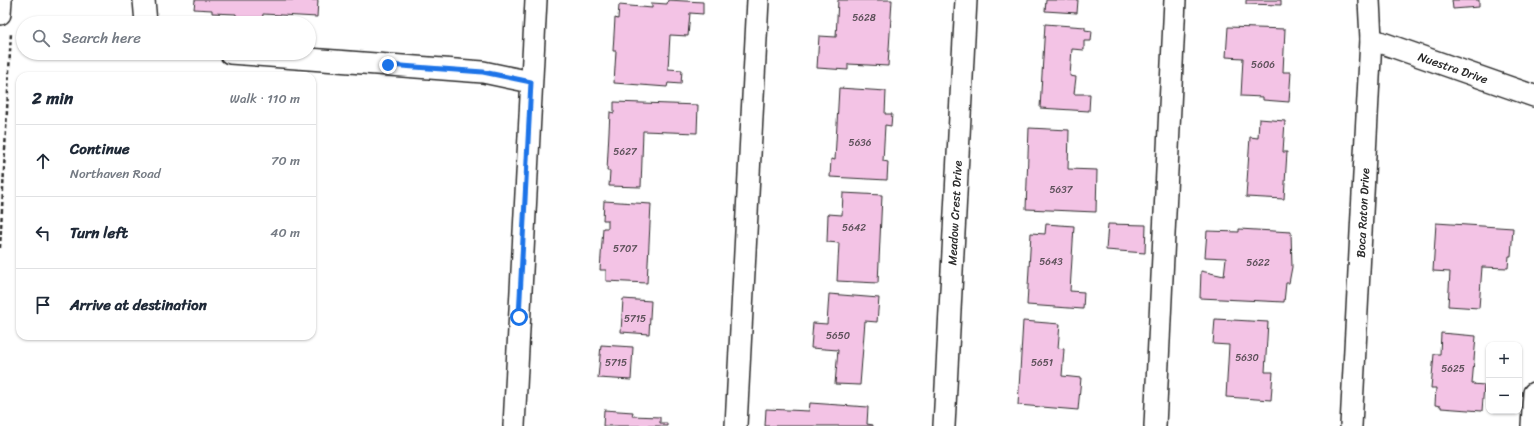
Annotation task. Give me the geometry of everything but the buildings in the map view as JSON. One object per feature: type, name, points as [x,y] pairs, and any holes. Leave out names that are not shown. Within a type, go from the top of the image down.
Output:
[{"type":"street","points":[[1,0],[6,20]]},
{"type":"street","points":[[144,0],[145,16]]},
{"type":"street","points":[[514,426],[536,0]]},
{"type":"street","points":[[736,426],[758,0]]},
{"type":"street","name":"Meadow Crest Drive","points":[[944,426],[966,0]]},
{"type":"street","points":[[1155,426],[1176,0]]},
{"type":"street","name":"Boca Raton Drive","points":[[1351,426],[1371,39],[1369,0]]},
{"type":"street","name":"Nuestra Drive","points":[[1371,39],[1534,96]]},
{"type":"street","points":[[316,59],[483,72],[531,82]]},
{"type":"street","points":[[1532,426],[1534,393]]},
{"type":"path","points":[[0,248],[6,20]]},
{"type":"route","points":[[388,65],[483,72],[531,82],[519,317]]}]
